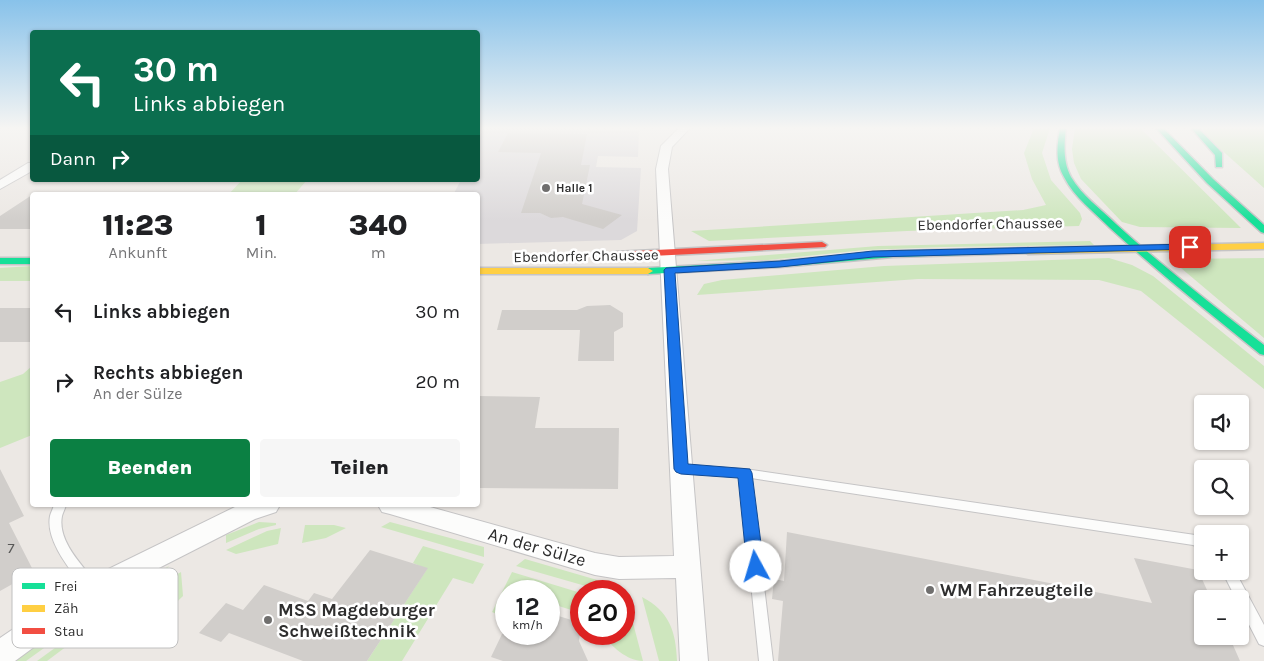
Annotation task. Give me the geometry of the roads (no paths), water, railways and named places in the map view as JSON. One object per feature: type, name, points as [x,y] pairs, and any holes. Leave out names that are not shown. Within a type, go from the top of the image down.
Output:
[{"type":"main road","points":[[1060,159],[1070,183],[1123,237],[1264,351]]},
{"type":"main road","points":[[1189,159],[1264,230]]},
{"type":"main road","points":[[1213,159],[1222,168],[1220,159]]},
{"type":"main road","points":[[1104,237],[1264,236]]},
{"type":"main road","name":"Ebendorfer Chaussee","points":[[480,271],[668,261],[832,244]]},
{"type":"main road","name":"Ebendorfer Chaussee","points":[[606,255],[668,261],[780,264],[873,254],[1264,246]]},
{"type":"main road","name":"Ebendorfer Chaussee","points":[[480,259],[495,259]]},
{"type":"main road","points":[[0,261],[30,261]]},
{"type":"street","points":[[663,159],[668,261],[694,661]]},
{"type":"street","points":[[0,185],[30,167]]},
{"type":"street","points":[[133,568],[252,507]]},
{"type":"street","name":"An der Sülze","points":[[397,507],[595,564],[619,568],[687,567]]},
{"type":"street","points":[[0,655],[12,646]]},
{"type":"lane","points":[[681,469],[745,473],[1194,540]]},
{"type":"lane","points":[[745,473],[766,661]]},
{"type":"lane","points":[[59,507],[56,516],[56,526],[62,547],[77,568]]},
{"type":"lane","points":[[1233,580],[1264,639]]},
{"type":"place","name":"Halle 1","points":[[546,188]]},
{"type":"place","name":"WM Fahrzeugteile","points":[[930,590]]},
{"type":"place","name":"MSS Magdeburger Schweißtechnik","points":[[268,620]]}]
